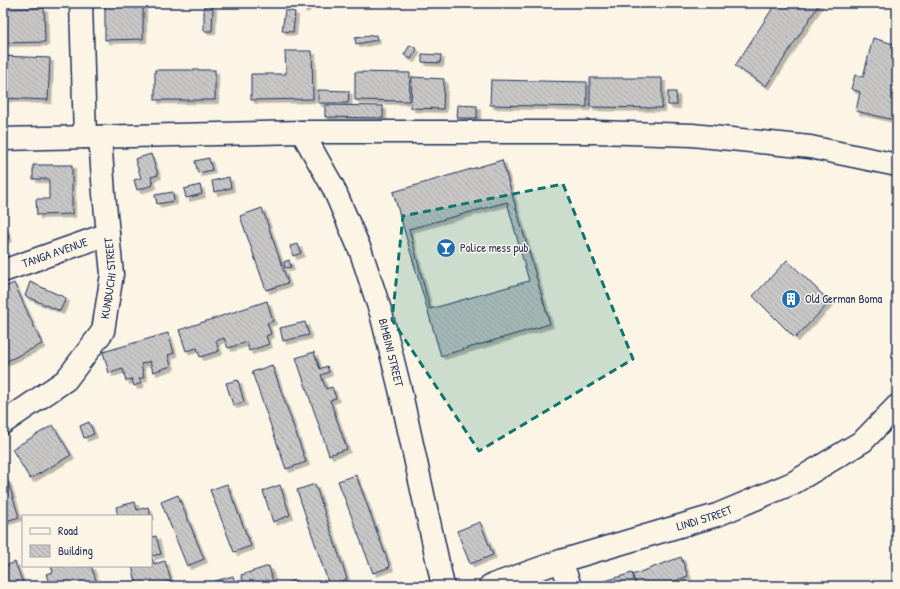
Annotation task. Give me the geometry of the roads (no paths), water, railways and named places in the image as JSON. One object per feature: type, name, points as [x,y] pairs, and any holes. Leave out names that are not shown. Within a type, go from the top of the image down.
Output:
[{"type":"main road","name":"KUNDUCHI STREET","points":[[3,423],[66,380],[103,331],[112,274],[108,234],[92,137],[81,3]]},
{"type":"main road","points":[[3,139],[302,132],[596,132],[692,135],[810,147],[897,166]]},
{"type":"main road","name":"BIMBINI STREET","points":[[302,132],[333,187],[361,252],[381,313],[400,389],[443,586]]},
{"type":"main road","name":"TANGA AVENUE","points":[[3,271],[108,234]]},
{"type":"main road","name":"LINDI STREET","points":[[490,586],[561,561],[717,515],[793,483],[863,441],[897,406]]},
{"type":"main road","points":[[561,561],[570,586]]},
{"type":"place","name":"Police mess pub","points":[[446,248]]},
{"type":"place","name":"Old German Boma","points":[[791,299]]}]
